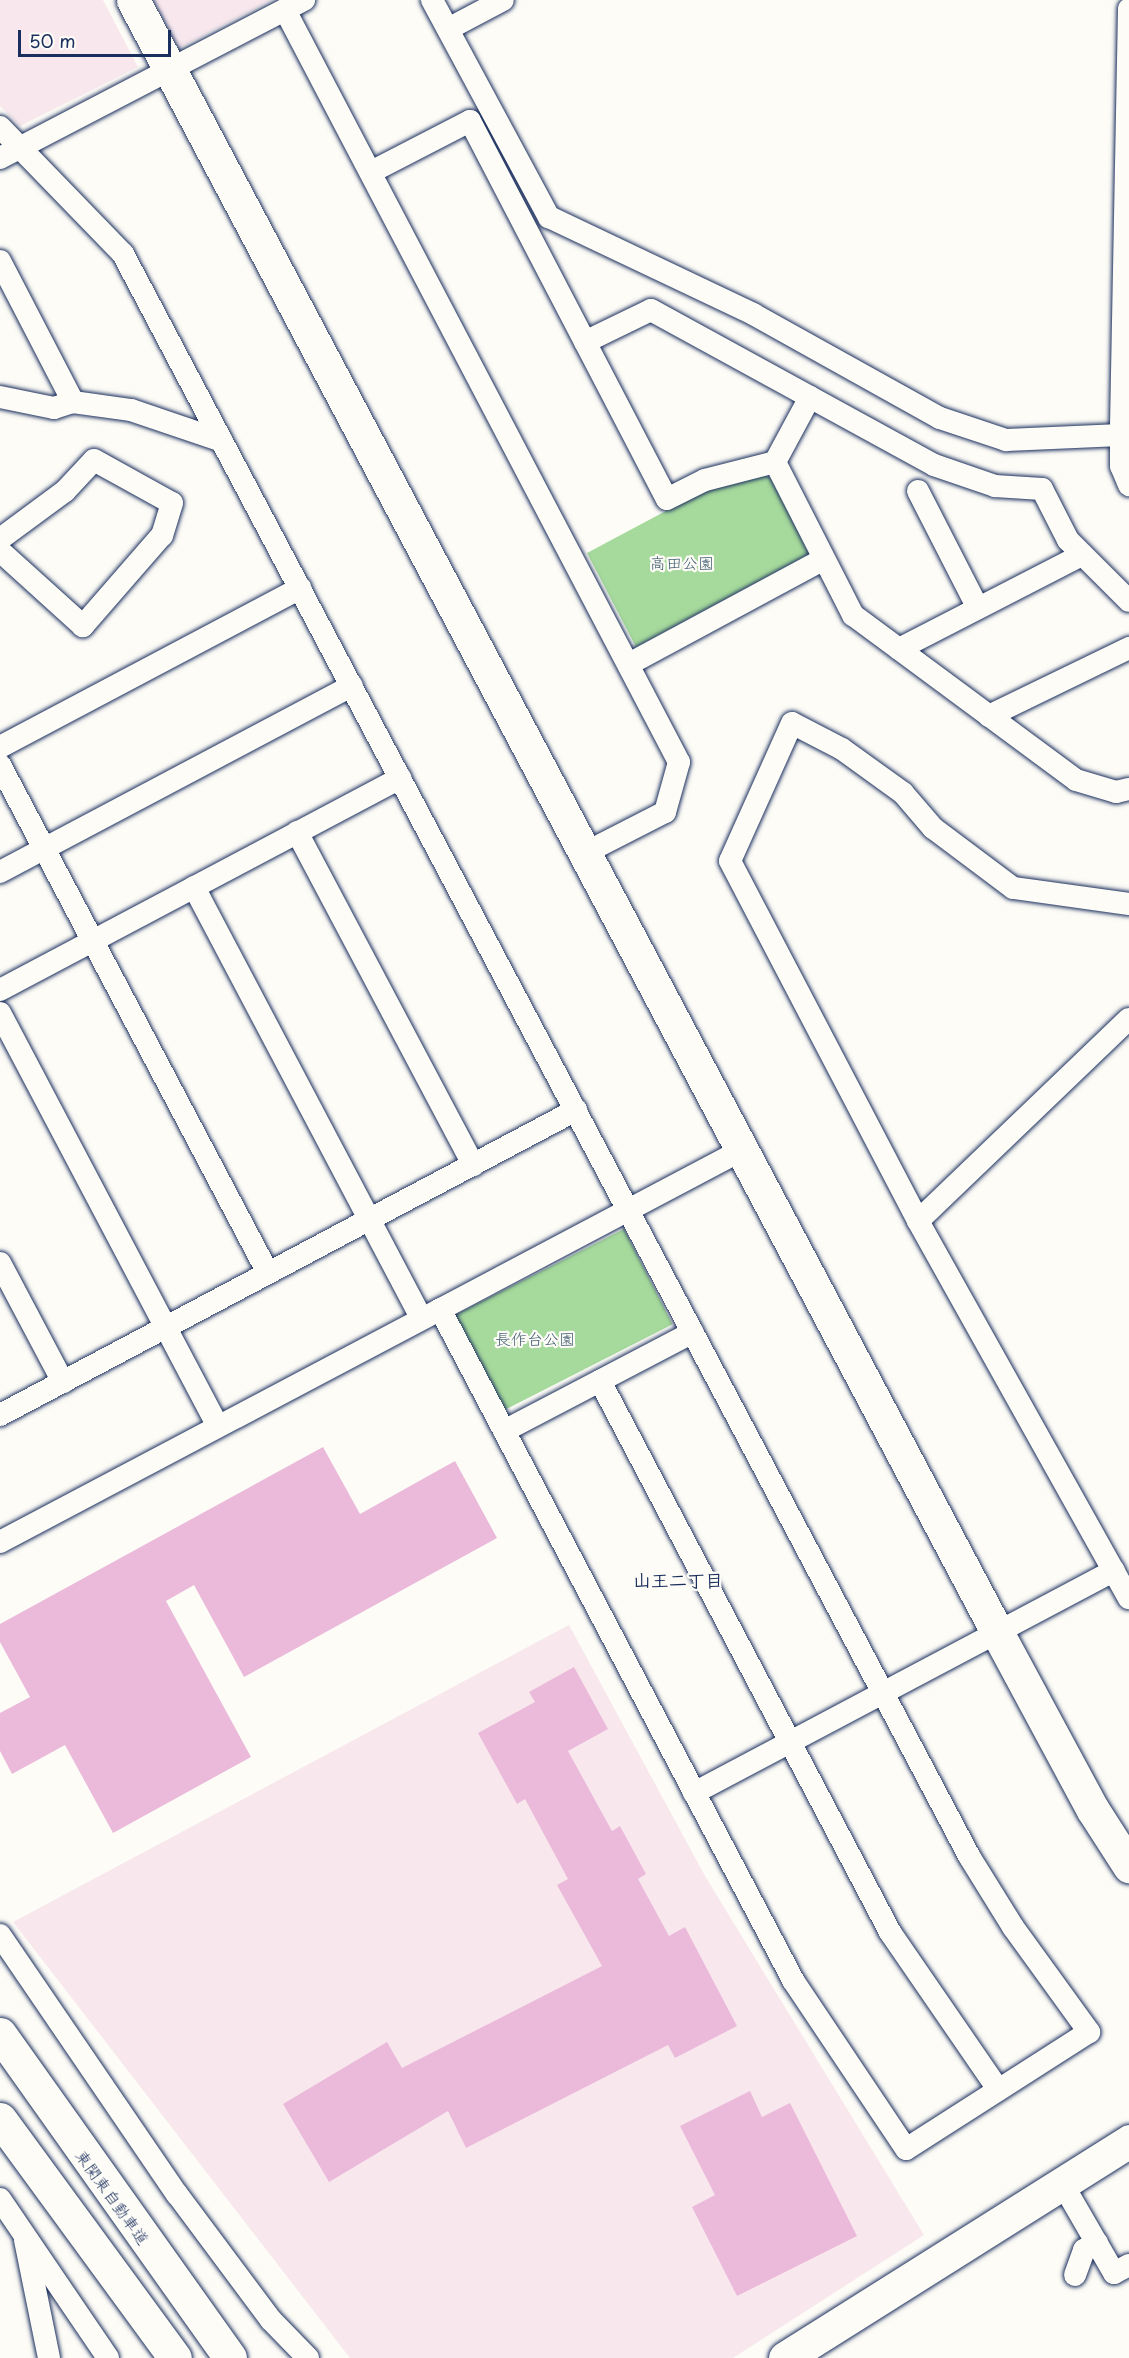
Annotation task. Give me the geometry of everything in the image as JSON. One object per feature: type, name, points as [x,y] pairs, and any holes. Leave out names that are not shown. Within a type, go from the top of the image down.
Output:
[{"type":"main road","points":[[133,0],[1093,1810],[1129,1866]]},
{"type":"main road","name":"東関東自動車道","points":[[0,2034],[230,2358]]},
{"type":"main road","points":[[0,2119],[175,2358]]},
{"type":"main road","points":[[785,2358],[1129,2141]]},
{"type":"street","points":[[432,0],[549,217],[753,314],[940,418],[1006,440],[1121,435]]},
{"type":"street","points":[[448,29],[503,0]]},
{"type":"street","points":[[10,153],[295,5],[373,171],[679,762],[664,812],[585,853]]},
{"type":"street","points":[[1129,9],[1121,435],[1121,466],[1129,485]]},
{"type":"street","points":[[373,171],[470,121],[667,499],[705,480],[775,462],[810,397]]},
{"type":"street","points":[[0,127],[10,153],[123,254],[969,1856],[1013,1927],[1089,2032],[906,2149],[793,1980],[504,1431],[370,1220],[194,887]]},
{"type":"street","points":[[0,261],[73,402]]},
{"type":"street","points":[[585,342],[651,310],[934,465],[994,486],[1042,489],[1068,540],[1129,601]]},
{"type":"street","points":[[0,397],[54,408],[73,402],[131,410],[222,441]]},
{"type":"street","points":[[0,539],[65,491],[94,460],[172,503],[162,534],[82,626],[0,551]]},
{"type":"street","points":[[775,462],[853,615],[1076,780],[1116,792],[1129,789]]},
{"type":"street","points":[[918,491],[978,608]]},
{"type":"street","points":[[899,649],[1082,555]]},
{"type":"street","points":[[629,664],[824,559]]},
{"type":"street","points":[[0,747],[300,588]]},
{"type":"street","points":[[989,716],[1129,648]]},
{"type":"street","points":[[0,872],[352,686]]},
{"type":"street","points":[[1129,904],[1013,888],[933,828],[903,793],[842,749],[792,723],[729,861],[918,1221],[1129,1598]]},
{"type":"street","points":[[0,765],[268,1273]]},
{"type":"street","points":[[0,990],[400,778]]},
{"type":"street","points":[[297,832],[473,1165]]},
{"type":"street","points":[[0,1013],[218,1426]]},
{"type":"street","points":[[918,1221],[1129,1019]]},
{"type":"street","points":[[0,1415],[576,1110]]},
{"type":"street","points":[[0,1542],[742,1150]]},
{"type":"street","points":[[0,1263],[63,1382]]},
{"type":"street","points":[[504,1431],[693,1332]]},
{"type":"street","points":[[600,1381],[787,1742],[890,1932],[998,2089]]},
{"type":"street","points":[[694,1793],[882,1691],[1113,1571]]},
{"type":"street","points":[[0,1935],[177,2194],[271,2320],[308,2358]]},
{"type":"street","points":[[1062,2183],[1114,2273],[1129,2265]]},
{"type":"street","points":[[0,2199],[108,2358]]},
{"type":"street","points":[[23,2230],[49,2358]]},
{"type":"street","points":[[1075,2275],[1084,2250],[1097,2243]]},
{"type":"shaded area","points":[[0,0],[103,0],[138,67],[20,126],[0,106]]},
{"type":"shaded area","points":[[154,0],[272,0],[179,48]]},
{"type":"shaded area","points":[[569,1625],[705,1876],[924,2235],[733,2358],[350,2358],[13,1922]]},
{"type":"green space","name":"高田公園","points":[[762,474],[772,479],[809,554],[636,647],[587,553],[707,489]]},
{"type":"green space","name":"長作台公園","points":[[624,1229],[673,1324],[503,1411],[455,1315]]},
{"type":"building","points":[[323,1447],[360,1514],[455,1461],[497,1538],[244,1677],[194,1585],[166,1601],[251,1757],[113,1833],[65,1745],[12,1774],[0,1751],[0,1713],[30,1697],[0,1642],[0,1624]]},
{"type":"building","points":[[574,1667],[608,1729],[568,1751],[612,1831],[620,1826],[646,1874],[638,1879],[669,1936],[685,1927],[737,2026],[675,2058],[668,2045],[466,2148],[448,2111],[329,2182],[283,2104],[387,2042],[402,2068],[602,1966],[557,1885],[568,1879],[525,1799],[517,1804],[478,1733],[535,1702],[529,1692]]},
{"type":"building","points":[[750,2091],[762,2117],[790,2103],[857,2236],[737,2296],[692,2207],[715,2195],[680,2126]]},
{"type":"district","name":"山王二丁目","points":[[678,1580]]}]
